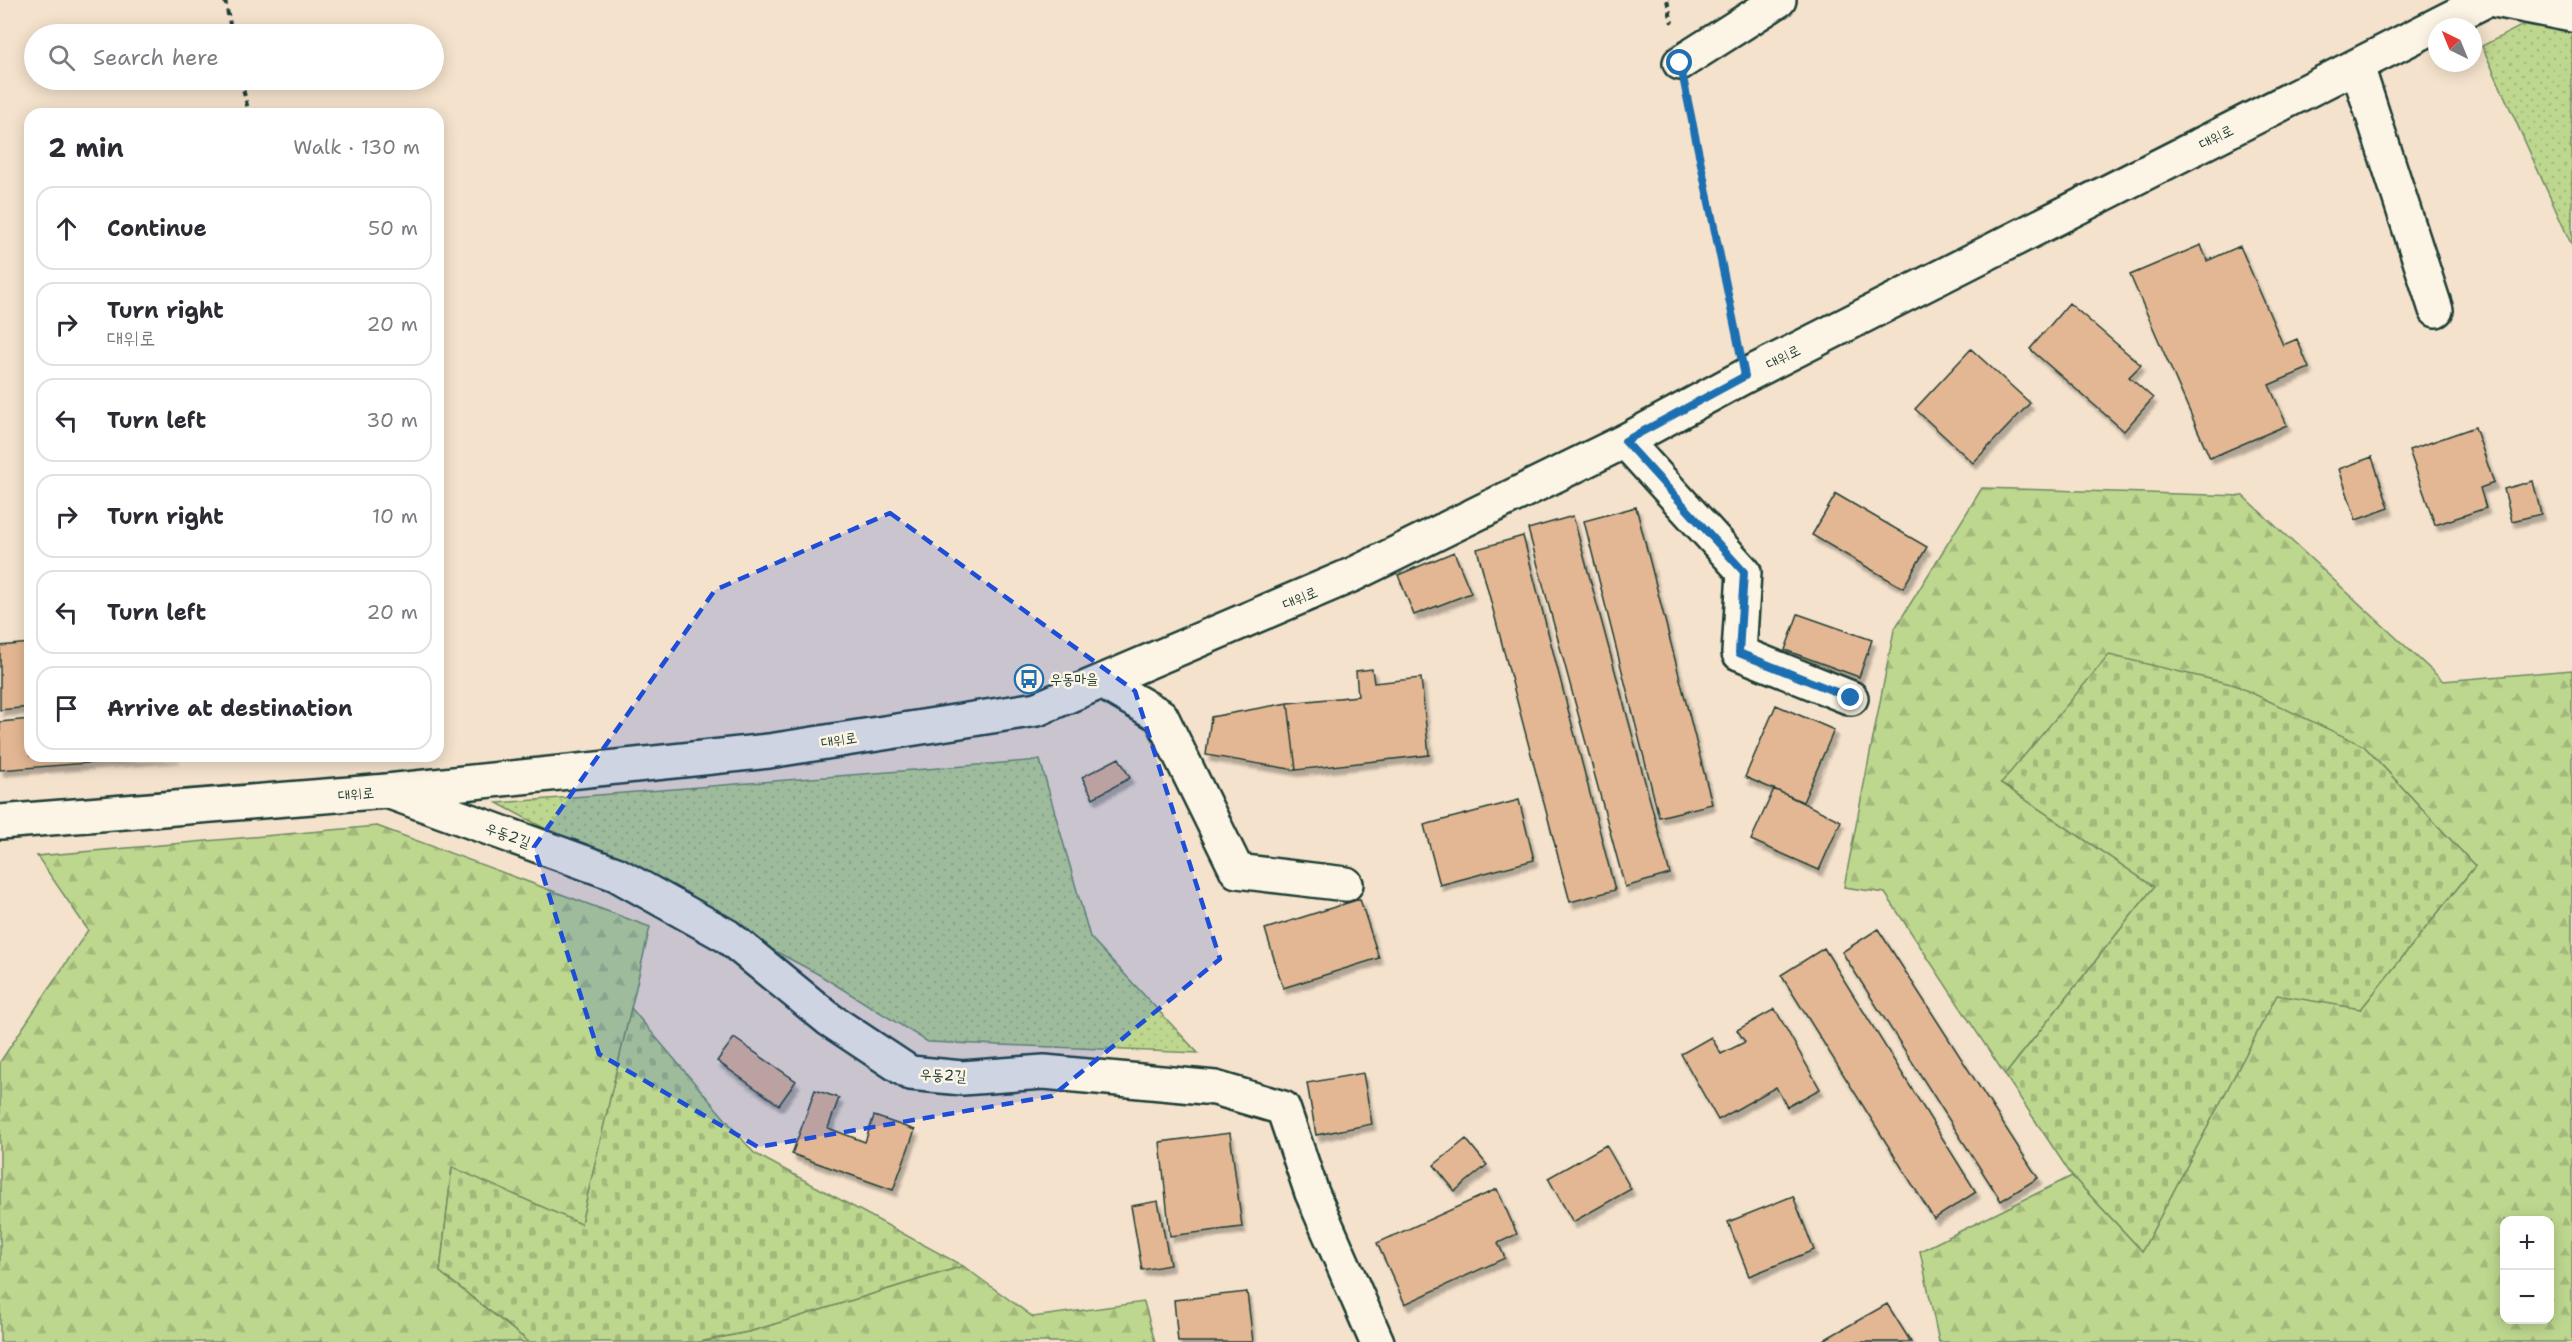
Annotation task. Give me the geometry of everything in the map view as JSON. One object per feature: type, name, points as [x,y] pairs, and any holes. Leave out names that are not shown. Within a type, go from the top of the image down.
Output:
[{"type":"main road","points":[[1680,63],[1779,0]]},
{"type":"main road","name":"대위로","points":[[0,822],[387,791],[769,751],[1037,709],[1354,574],[1625,441],[1745,376],[2486,0]]},
{"type":"main road","points":[[2495,0],[2572,15]]},
{"type":"main road","points":[[2357,66],[2436,310]]},
{"type":"main road","points":[[1625,441],[1744,572],[1739,653],[1851,698]]},
{"type":"main road","points":[[1102,682],[1161,717],[1237,871],[1346,884]]},
{"type":"main road","name":"우동2길","points":[[387,791],[616,874],[727,936],[830,1020],[910,1073],[962,1078],[1044,1072],[1215,1088],[1283,1108],[1312,1193],[1377,1342]]},
{"type":"path","points":[[225,0],[230,24]]},
{"type":"path","points":[[1667,0],[1745,376]]},
{"type":"path","points":[[244,90],[248,108]]},
{"type":"highlighted area","points":[[890,513],[1135,691],[1220,959],[1052,1096],[758,1147],[599,1054],[534,847],[715,590]]},
{"type":"green space","points":[[2572,0],[2572,246],[2482,46]]},
{"type":"green space","points":[[1982,488],[2243,496],[2443,681],[2572,670],[2572,1342],[1939,1342],[1920,1251],[2072,1176],[2142,1251],[2277,994],[2361,1009],[2475,866],[2364,746],[2001,783],[2154,887],[2005,1075],[1885,893],[1844,887],[1894,630]]},
{"type":"green space","points":[[2109,655],[2235,685],[2364,746],[2475,866],[2361,1009],[2277,995],[2142,1251],[2072,1176],[2005,1075],[2154,887],[2001,783]]},
{"type":"green space","points":[[1040,760],[1090,937],[1198,1053],[928,1042],[818,974],[497,803]]},
{"type":"green space","points":[[377,826],[650,927],[581,1225],[452,1168],[440,1272],[529,1342],[0,1342],[0,1062],[88,930],[37,856]]},
{"type":"green space","points":[[631,1008],[754,1153],[963,1266],[752,1331],[699,1342],[529,1342],[440,1272],[452,1167],[581,1224]]},
{"type":"green space","points":[[963,1266],[1033,1317],[1144,1302],[1155,1342],[699,1342],[752,1331]]},
{"type":"building","points":[[2201,245],[2207,261],[2240,246],[2283,345],[2297,339],[2309,368],[2269,385],[2287,425],[2210,458],[2130,275]]},
{"type":"building","points":[[2069,303],[2141,365],[2129,377],[2153,398],[2124,431],[2030,349]]},
{"type":"building","points":[[1971,349],[2030,403],[1973,463],[1915,409]]},
{"type":"building","points":[[2475,427],[2494,483],[2480,488],[2486,508],[2435,525],[2409,450]]},
{"type":"building","points":[[2372,457],[2389,508],[2356,520],[2339,469]]},
{"type":"building","points":[[2533,481],[2541,514],[2512,521],[2504,489]]},
{"type":"building","points":[[1836,494],[1927,547],[1903,588],[1812,535]]},
{"type":"building","points":[[1636,507],[1712,804],[1659,817],[1584,521]]},
{"type":"building","points":[[1573,516],[1670,874],[1625,887],[1528,529]]},
{"type":"building","points":[[1523,536],[1615,890],[1570,902],[1477,549]]},
{"type":"building","points":[[1454,552],[1471,593],[1414,615],[1398,575]]},
{"type":"building","points":[[1798,614],[1872,640],[1859,677],[1785,650]]},
{"type":"building","points":[[24,644],[24,708],[0,710],[0,646]]},
{"type":"building","points":[[1372,669],[1374,683],[1421,678],[1429,755],[1296,770],[1288,703],[1358,696],[1356,671]]},
{"type":"building","points":[[1288,703],[1296,770],[1206,755],[1211,717]]},
{"type":"building","points":[[1776,705],[1834,730],[1803,802],[1745,777]]},
{"type":"building","points":[[24,720],[24,762],[101,762],[0,770],[0,722]]},
{"type":"building","points":[[1119,758],[1130,778],[1093,798],[1082,777]]},
{"type":"building","points":[[1774,789],[1841,821],[1819,870],[1751,840]]},
{"type":"building","points":[[1519,800],[1534,860],[1440,885],[1424,825]]},
{"type":"building","points":[[1360,899],[1379,958],[1283,988],[1265,929]]},
{"type":"building","points":[[1878,929],[2038,1178],[2001,1201],[1842,952]]},
{"type":"building","points":[[1824,948],[1976,1192],[1934,1219],[1781,975]]},
{"type":"building","points":[[1775,1009],[1820,1089],[1787,1107],[1776,1087],[1718,1120],[1681,1054],[1711,1037],[1721,1054],[1745,1042],[1737,1030]]},
{"type":"building","points":[[734,1038],[796,1081],[779,1105],[717,1061]]},
{"type":"building","points":[[1363,1073],[1372,1124],[1316,1135],[1307,1083]]},
{"type":"building","points":[[815,1090],[839,1098],[828,1128],[865,1142],[874,1116],[915,1130],[893,1190],[792,1154]]},
{"type":"building","points":[[1230,1133],[1242,1227],[1170,1236],[1160,1142]]},
{"type":"building","points":[[1466,1139],[1487,1165],[1455,1191],[1434,1165]]},
{"type":"building","points":[[1606,1145],[1631,1189],[1573,1222],[1548,1178]]},
{"type":"building","points":[[1497,1189],[1517,1234],[1498,1243],[1505,1258],[1405,1304],[1377,1243]]},
{"type":"building","points":[[1793,1196],[1814,1250],[1749,1276],[1728,1222]]},
{"type":"building","points":[[1158,1201],[1170,1265],[1142,1270],[1131,1206]]},
{"type":"building","points":[[1247,1292],[1253,1342],[1178,1342],[1174,1300]]},
{"type":"building","points":[[1887,1304],[1911,1342],[1820,1342]]},
{"type":"place","name":"우동마을","points":[[1029,679]]},
{"type":"route","points":[[1680,63],[1745,376],[1625,441],[1744,572],[1739,653],[1851,698]]}]
